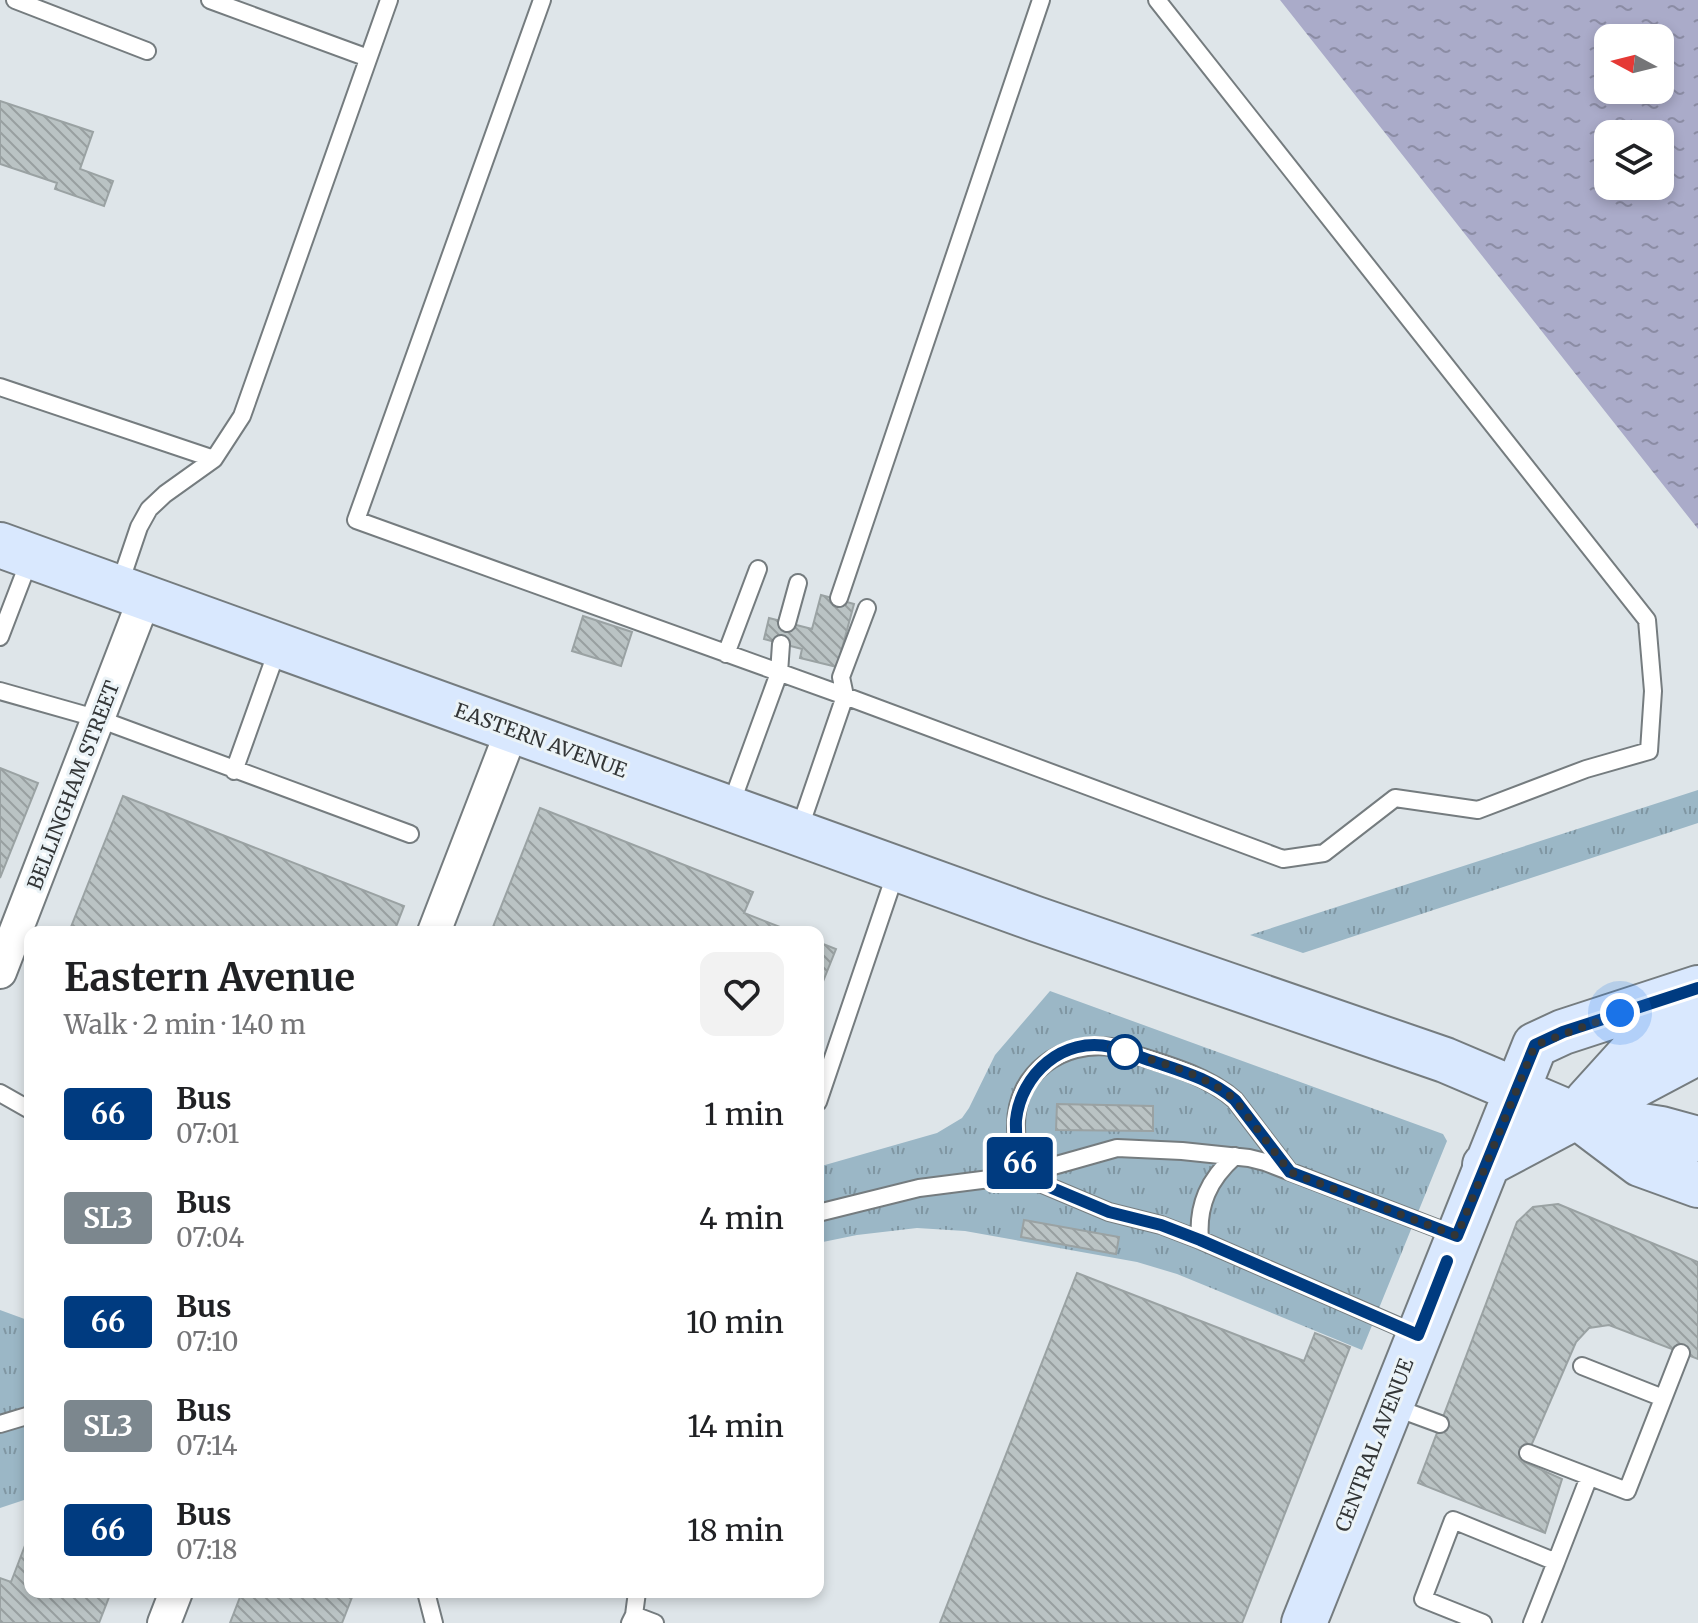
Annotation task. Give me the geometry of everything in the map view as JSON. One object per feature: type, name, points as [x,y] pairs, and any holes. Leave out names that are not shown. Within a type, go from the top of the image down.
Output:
[{"type":"main road","name":"EASTERN AVENUE","points":[[15,550],[897,869],[1445,1060],[1577,1116]]},
{"type":"main road","name":"CENTRAL AVENUE","points":[[1304,1623],[1535,1045],[1563,1032],[1698,988]]},
{"type":"main road","points":[[1577,1116],[1604,1080],[1635,1048],[1698,1006]]},
{"type":"main road","points":[[1485,1165],[1698,1052]]},
{"type":"main road","points":[[1577,1116],[1661,1129],[1698,1139]]},
{"type":"main road","points":[[1577,1116],[1640,1164],[1698,1185]]},
{"type":"street","name":"BELLINGHAM STREET","points":[[0,972],[99,719],[132,592]]},
{"type":"street","points":[[436,926],[512,730]]},
{"type":"street","points":[[164,1623],[174,1598]]},
{"type":"lane","points":[[15,0],[147,51]]},
{"type":"lane","points":[[210,0],[368,58]]},
{"type":"lane","points":[[132,592],[139,527],[149,509],[214,459],[229,439],[253,390],[389,0]]},
{"type":"lane","points":[[542,0],[356,520],[845,696],[1283,859],[1324,853],[1395,798],[1478,810],[1586,769],[1649,751],[1653,691],[1647,620],[1157,0]]},
{"type":"lane","points":[[839,598],[1041,0]]},
{"type":"lane","points":[[0,387],[214,459]]},
{"type":"lane","points":[[0,637],[15,550]]},
{"type":"lane","points":[[726,654],[758,569]]},
{"type":"lane","points":[[787,623],[798,583]]},
{"type":"lane","points":[[798,833],[845,696],[841,677],[867,608]]},
{"type":"lane","points":[[729,808],[779,673],[781,644]]},
{"type":"lane","points":[[234,771],[279,645]]},
{"type":"lane","points":[[0,691],[99,719],[410,834]]},
{"type":"lane","points":[[824,1084],[897,869]]},
{"type":"lane","points":[[1021,1175],[1016,1125],[1028,1082],[1046,1061],[1099,1046],[1111,1047],[1196,1077],[1226,1091],[1290,1172]]},
{"type":"lane","points":[[0,1093],[24,1107]]},
{"type":"lane","points":[[824,1212],[919,1188],[1021,1175],[1117,1148],[1235,1156],[1265,1162],[1457,1236]]},
{"type":"lane","points":[[1200,1240],[1199,1214],[1203,1202],[1216,1175],[1235,1156]]},
{"type":"lane","points":[[1021,1175],[1109,1212],[1161,1225],[1200,1240],[1418,1335]]},
{"type":"lane","points":[[1528,1453],[1627,1491],[1681,1353]]},
{"type":"lane","points":[[1582,1366],[1663,1398]]},
{"type":"lane","points":[[1390,1405],[1440,1424]]},
{"type":"lane","points":[[0,1424],[24,1417]]},
{"type":"lane","points":[[1532,1623],[1589,1477]]},
{"type":"lane","points":[[1483,1623],[1423,1599],[1453,1520],[1556,1562]]},
{"type":"lane","points":[[428,1598],[434,1623]]},
{"type":"lane","points":[[636,1598],[632,1619],[655,1623]]},
{"type":"green space","points":[[1698,790],[1698,823],[1303,953],[1250,935]]},
{"type":"green space","points":[[1050,991],[1443,1134],[1447,1141],[1362,1350],[1177,1274],[1137,1262],[965,1231],[917,1228],[824,1242],[824,1165],[937,1133],[962,1118],[995,1055]]},
{"type":"green space","points":[[0,1310],[24,1319],[24,1500],[0,1508]]},
{"type":"water","points":[[1280,0],[1698,0],[1698,529]]},
{"type":"building","points":[[0,101],[93,132],[80,169],[113,181],[104,206],[55,189],[57,183],[0,164]]},
{"type":"building","points":[[821,595],[854,604],[837,667],[800,658],[802,649],[764,639],[769,618],[812,629]]},
{"type":"building","points":[[583,616],[632,632],[621,666],[572,651]]},
{"type":"building","points":[[0,768],[38,783],[0,878]]},
{"type":"building","points":[[123,796],[404,906],[396,926],[71,926]]},
{"type":"building","points":[[540,808],[753,892],[744,913],[778,926],[493,926]]},
{"type":"building","points":[[824,944],[836,949],[824,979]]},
{"type":"building","points":[[1057,1104],[1153,1106],[1153,1131],[1056,1130]]},
{"type":"building","points":[[1558,1204],[1698,1262],[1698,1359],[1609,1325],[1589,1328],[1576,1342],[1524,1462],[1562,1479],[1545,1533],[1418,1483],[1517,1222],[1533,1207]]},
{"type":"building","points":[[1024,1220],[1119,1237],[1116,1254],[1021,1237]]},
{"type":"building","points":[[1077,1273],[1304,1361],[1315,1333],[1350,1347],[1242,1623],[940,1623]]},
{"type":"building","points":[[24,1548],[24,1598],[109,1598],[99,1623],[0,1623],[0,1578],[11,1582]]},
{"type":"building","points":[[240,1598],[352,1598],[342,1623],[230,1623]]},
{"type":"bus line","name":"66","points":[[1447,1261],[1418,1335],[1200,1240],[1161,1225],[1109,1212],[1021,1175],[1016,1125],[1022,1096],[1028,1082],[1046,1061],[1072,1050],[1111,1047],[1226,1091],[1290,1172],[1457,1236],[1535,1045],[1563,1032],[1698,988]]},
{"type":"route","points":[[1125,1052],[1111,1047],[1226,1091],[1290,1172],[1457,1236],[1535,1045],[1620,1013]]}]
